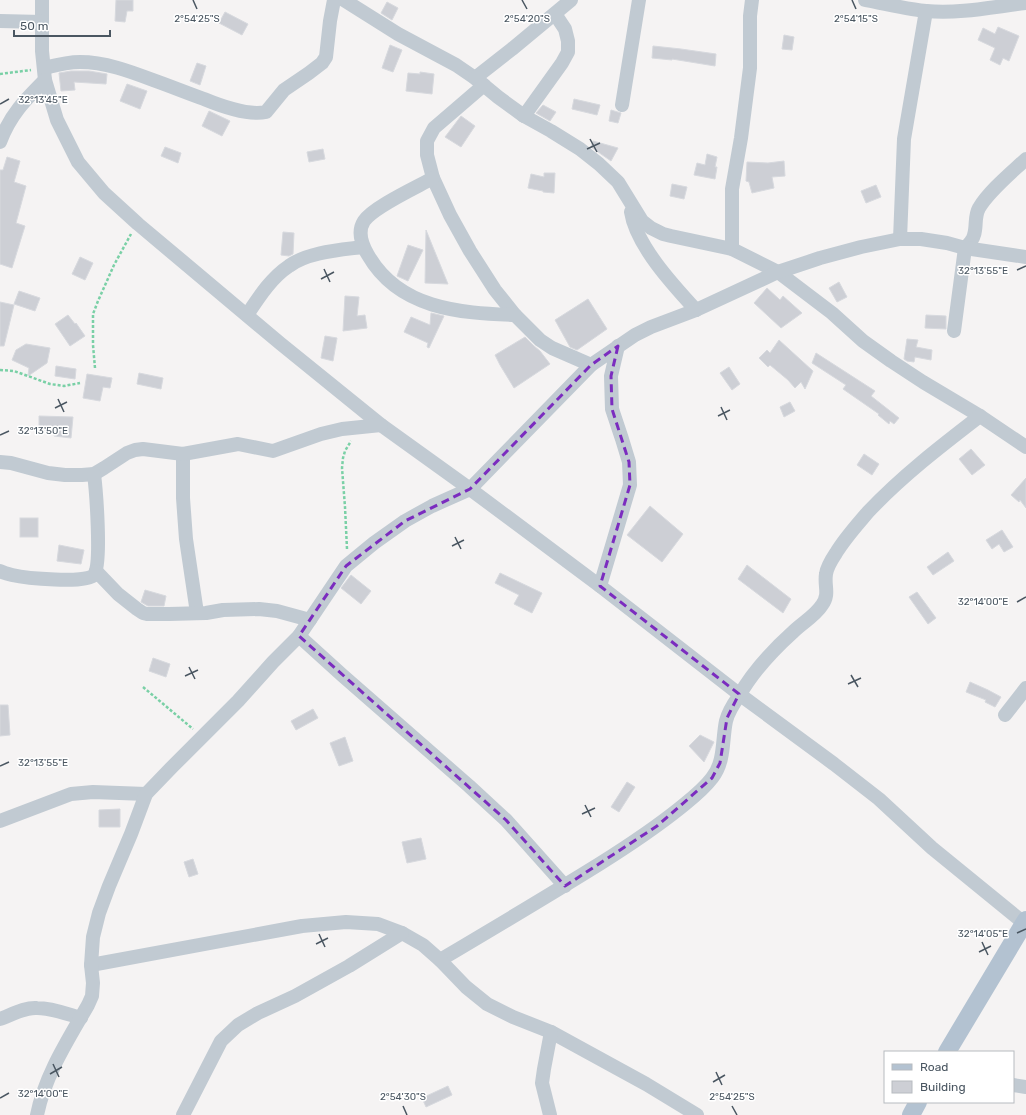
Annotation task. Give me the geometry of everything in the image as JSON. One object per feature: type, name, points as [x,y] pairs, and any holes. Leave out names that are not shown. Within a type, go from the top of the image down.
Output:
[{"type":"main road","points":[[948,1051],[1025,921]]},
{"type":"main road","points":[[910,1115],[917,1103]]},
{"type":"street","points":[[42,0],[42,51],[44,74],[57,120],[78,162],[104,193],[138,224],[281,344],[381,425],[600,586],[739,694],[828,759],[879,799],[932,848],[1025,921]]},
{"type":"street","points":[[0,142],[14,114],[44,74],[61,63],[74,62],[101,64],[132,72],[225,107],[252,113],[266,112],[284,90],[322,63],[326,57],[334,0]]},
{"type":"street","points":[[344,0],[398,34],[456,65],[524,116],[585,153],[618,182],[642,221],[651,228],[663,234],[732,249],[778,272],[832,314],[863,341],[917,378],[980,416],[1026,447]]},
{"type":"street","points":[[571,0],[480,82],[434,128],[427,141],[427,155],[433,178],[450,215],[470,251],[495,290],[540,340],[552,348],[591,365]]},
{"type":"street","points":[[622,105],[639,0]]},
{"type":"street","points":[[732,249],[732,189],[741,138],[750,68],[750,16],[752,0]]},
{"type":"street","points":[[866,0],[926,11],[961,12],[1026,3]]},
{"type":"street","points":[[900,239],[904,139],[926,11]]},
{"type":"street","points":[[524,116],[562,64],[568,52],[568,41],[565,29],[556,14]]},
{"type":"street","points":[[0,21],[42,22]]},
{"type":"street","points":[[954,331],[965,248],[974,236],[976,215],[979,208],[988,196],[1026,159]]},
{"type":"street","points":[[433,178],[383,205],[365,220],[362,225],[360,235],[363,247],[374,266],[397,289],[415,299],[433,305],[482,314],[515,314]]},
{"type":"street","points":[[629,199],[632,216],[640,236],[650,254],[668,280],[696,310]]},
{"type":"street","points":[[37,1115],[39,1104],[50,1075],[92,996],[93,983],[91,965],[93,937],[99,912],[146,794],[238,701],[298,636],[346,566],[374,543],[406,521],[432,506],[470,489],[591,365],[635,335],[651,327],[696,310],[778,272],[820,258],[861,247],[900,239],[921,239],[947,243],[965,248],[1026,257]]},
{"type":"street","points":[[247,315],[277,276],[300,260],[311,256],[363,247]]},
{"type":"street","points":[[600,586],[630,485],[628,462],[612,409],[611,376],[618,346]]},
{"type":"street","points":[[440,960],[565,886],[624,849],[657,826],[691,799],[712,778],[720,763],[723,751],[727,718],[739,694],[775,649],[822,606],[827,595],[825,583],[829,564],[853,529],[878,502],[907,475],[980,416]]},
{"type":"street","points":[[0,462],[65,475],[94,474],[131,450],[144,449],[182,454],[238,444],[273,451],[321,434],[342,429],[381,425]]},
{"type":"street","points":[[182,454],[186,539],[197,613]]},
{"type":"street","points":[[0,571],[12,575],[40,579],[70,580],[86,579],[93,576],[96,571],[98,539],[97,496],[94,474]]},
{"type":"street","points":[[96,571],[118,594],[143,613],[197,613],[259,608],[277,611],[310,620]]},
{"type":"street","points":[[298,636],[464,781],[506,820],[565,886]]},
{"type":"street","points":[[1005,715],[1026,688]]},
{"type":"street","points":[[0,821],[71,794],[93,792],[146,794]]},
{"type":"street","points":[[91,965],[302,926],[346,922],[378,924],[402,933],[423,945],[487,1004],[513,1017],[550,1032],[646,1084],[697,1115]]},
{"type":"street","points":[[183,1115],[221,1041],[238,1025],[258,1013],[295,996],[349,966],[402,933]]},
{"type":"street","points":[[0,1019],[36,1008],[81,1018]]},
{"type":"street","points":[[550,1032],[542,1083],[550,1115]]},
{"type":"street","points":[[1014,1085],[1026,1087]]},
{"type":"path","points":[[0,74],[44,74]]},
{"type":"path","points":[[95,368],[93,314],[127,240],[138,224]]},
{"type":"path","points":[[0,370],[14,371],[50,384],[64,386],[80,383]]},
{"type":"path","points":[[346,566],[345,507],[342,468],[343,458],[345,450],[360,427]]},
{"type":"path","points":[[143,687],[203,737]]},
{"type":"highlighted area","points":[[618,346],[611,376],[612,409],[629,462],[630,485],[600,586],[739,694],[727,718],[720,763],[712,778],[657,826],[565,886],[506,820],[299,636],[346,566],[405,521],[470,489],[591,365]]},
{"type":"building","points":[[116,0],[133,0],[133,11],[127,11],[125,22],[115,21]]},
{"type":"building","points":[[387,2],[398,8],[392,20],[381,13]]},
{"type":"building","points":[[225,12],[248,24],[242,35],[219,23]]},
{"type":"building","points":[[998,27],[1019,36],[1009,61],[1003,58],[1000,65],[990,60],[995,48],[978,40],[983,28],[995,34]]},
{"type":"building","points":[[784,35],[794,37],[792,50],[782,49]]},
{"type":"building","points":[[390,45],[402,50],[393,72],[382,68]]},
{"type":"building","points":[[653,46],[716,54],[715,66],[672,59],[652,58]]},
{"type":"building","points":[[197,63],[206,66],[200,85],[190,81]]},
{"type":"building","points":[[89,71],[107,74],[106,84],[74,82],[75,90],[61,91],[59,73]]},
{"type":"building","points":[[420,72],[434,74],[432,94],[406,91],[408,73],[420,74]]},
{"type":"building","points":[[127,84],[147,91],[140,109],[120,101]]},
{"type":"building","points":[[574,99],[600,105],[597,115],[572,109]]},
{"type":"building","points":[[543,105],[556,112],[550,121],[536,113]]},
{"type":"building","points":[[611,110],[621,113],[618,123],[609,121]]},
{"type":"building","points":[[209,111],[230,121],[222,136],[202,126]]},
{"type":"building","points":[[461,116],[475,126],[461,147],[445,137]]},
{"type":"building","points":[[593,141],[618,148],[611,161],[591,147]]},
{"type":"building","points":[[165,147],[181,153],[178,163],[161,156]]},
{"type":"building","points":[[323,149],[325,159],[309,162],[307,152]]},
{"type":"building","points":[[707,154],[717,157],[715,179],[694,175],[697,163],[705,165]]},
{"type":"building","points":[[7,157],[20,161],[14,182],[26,186],[16,223],[25,226],[12,268],[0,264],[0,170],[3,170]]},
{"type":"building","points":[[784,161],[785,176],[772,177],[774,188],[752,193],[749,182],[746,181],[747,162],[768,163]]},
{"type":"building","points":[[544,173],[555,173],[554,193],[528,188],[531,174],[544,177]]},
{"type":"building","points":[[672,184],[687,187],[684,199],[670,196]]},
{"type":"building","points":[[876,185],[881,197],[866,203],[861,191]]},
{"type":"building","points":[[426,230],[448,284],[425,283]]},
{"type":"building","points":[[283,232],[294,233],[293,254],[289,256],[281,255]]},
{"type":"building","points":[[408,245],[423,250],[408,281],[397,276]]},
{"type":"building","points":[[80,257],[93,263],[85,280],[72,274]]},
{"type":"building","points":[[839,282],[847,297],[837,302],[829,288]]},
{"type":"building","points":[[767,288],[780,300],[783,296],[802,313],[781,328],[754,303]]},
{"type":"building","points":[[19,291],[40,298],[35,311],[14,304]]},
{"type":"building","points":[[345,296],[359,297],[357,316],[365,315],[367,328],[343,331]]},
{"type":"building","points":[[588,299],[607,329],[577,350],[570,347],[555,320]]},
{"type":"building","points":[[0,302],[14,305],[4,346],[0,346]]},
{"type":"building","points":[[431,313],[444,316],[429,348],[427,347],[428,343],[404,332],[411,317],[430,325]]},
{"type":"building","points":[[68,315],[85,336],[70,346],[55,324]]},
{"type":"building","points":[[926,315],[946,316],[946,329],[925,328]]},
{"type":"building","points":[[325,336],[337,338],[333,361],[321,358]]},
{"type":"building","points":[[525,337],[540,351],[550,364],[514,388],[495,355]]},
{"type":"building","points":[[907,339],[918,340],[916,347],[932,350],[931,360],[915,357],[914,362],[904,359]]},
{"type":"building","points":[[779,340],[813,371],[805,389],[801,382],[795,388],[770,365],[768,367],[759,358],[767,350],[770,353]]},
{"type":"building","points":[[26,344],[50,348],[47,363],[28,376],[29,368],[12,360],[16,350]]},
{"type":"building","points":[[816,353],[875,391],[871,396],[899,418],[894,424],[890,421],[889,424],[878,415],[879,414],[843,389],[846,385],[812,363]]},
{"type":"building","points":[[56,366],[76,369],[75,379],[55,376]]},
{"type":"building","points":[[729,367],[740,384],[732,390],[720,373]]},
{"type":"building","points":[[139,373],[163,378],[161,389],[137,384]]},
{"type":"building","points":[[87,374],[112,378],[110,388],[103,387],[100,401],[83,398]]},
{"type":"building","points":[[790,402],[795,411],[784,417],[780,407]]},
{"type":"building","points":[[39,416],[73,417],[71,438],[54,436],[54,431],[39,430]]},
{"type":"building","points":[[971,449],[985,465],[972,475],[959,459]]},
{"type":"building","points":[[864,454],[879,464],[872,475],[857,465]]},
{"type":"building","points":[[1026,478],[1026,508],[1020,500],[1019,502],[1011,495]]},
{"type":"building","points":[[650,506],[683,534],[662,562],[627,535]]},
{"type":"building","points":[[20,518],[38,518],[38,537],[20,537]]},
{"type":"building","points":[[1002,530],[1013,547],[1004,552],[999,544],[992,549],[986,540]]},
{"type":"building","points":[[59,545],[84,550],[81,564],[57,561]]},
{"type":"building","points":[[948,552],[954,561],[933,575],[927,567]]},
{"type":"building","points":[[747,565],[791,599],[783,613],[738,579]]},
{"type":"building","points":[[500,573],[542,593],[532,613],[514,604],[519,595],[495,583]]},
{"type":"building","points":[[351,575],[371,591],[361,604],[341,588]]},
{"type":"building","points":[[145,590],[166,596],[164,606],[148,606],[141,602]]},
{"type":"building","points":[[917,592],[936,618],[928,624],[909,597]]},
{"type":"building","points":[[153,658],[170,664],[166,677],[149,671]]},
{"type":"building","points":[[970,682],[1001,697],[995,707],[985,702],[986,700],[966,692]]},
{"type":"building","points":[[0,705],[8,705],[10,735],[0,736]]},
{"type":"building","points":[[313,709],[318,718],[296,730],[291,721]]},
{"type":"building","points":[[700,735],[714,742],[704,762],[689,746]]},
{"type":"building","points":[[345,737],[353,761],[339,766],[330,743]]},
{"type":"building","points":[[627,782],[635,787],[619,812],[611,807]]},
{"type":"building","points":[[120,809],[120,827],[99,827],[99,810]]},
{"type":"building","points":[[421,838],[426,859],[407,863],[402,842]]},
{"type":"building","points":[[193,859],[198,874],[189,877],[184,862]]},
{"type":"building","points":[[448,1086],[452,1095],[426,1107],[422,1098]]}]
